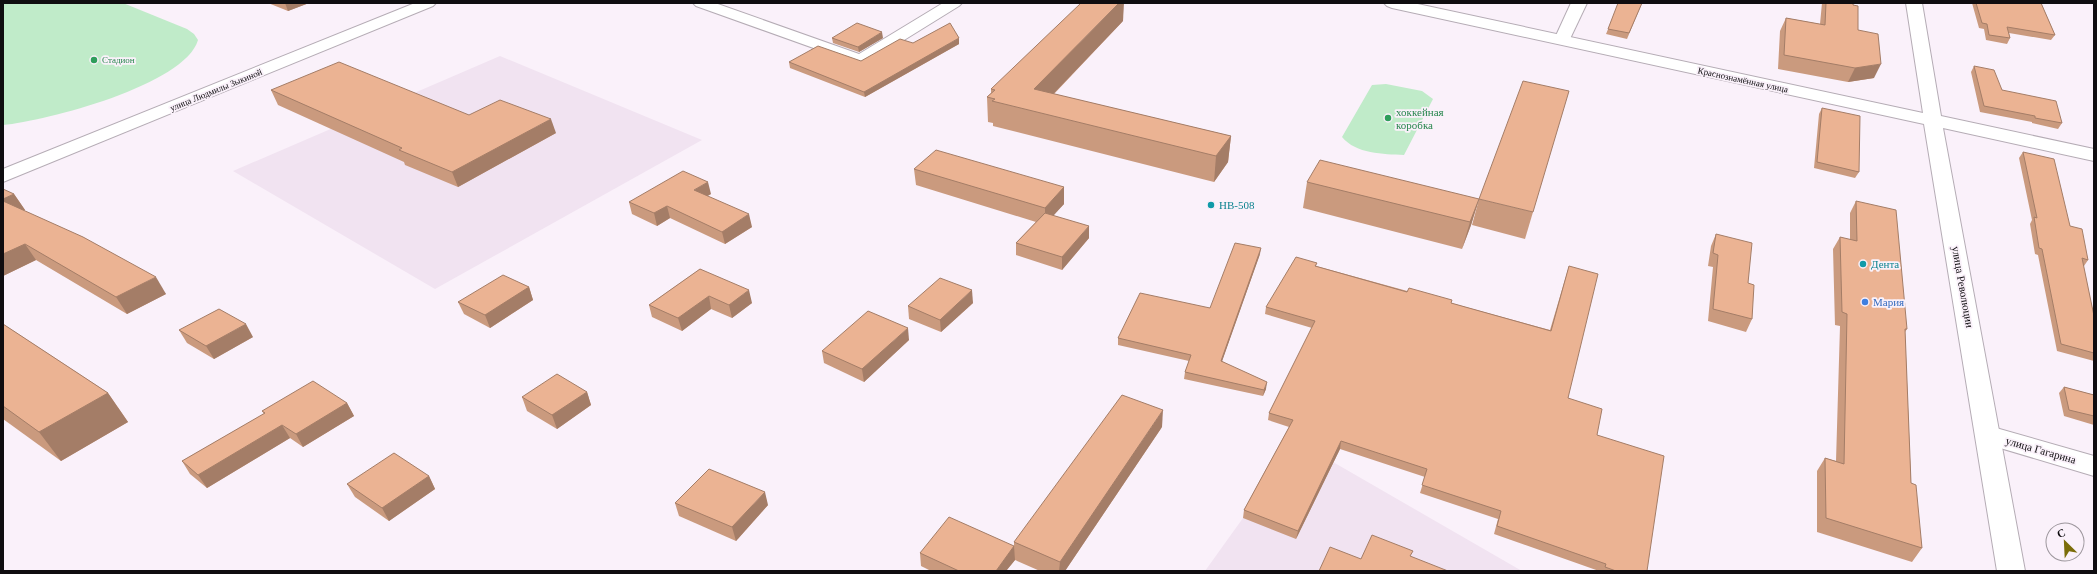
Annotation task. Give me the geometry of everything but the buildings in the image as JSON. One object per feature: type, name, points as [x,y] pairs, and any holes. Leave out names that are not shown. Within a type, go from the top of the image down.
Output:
[{"type":"street","name":"улица Людмилы Зыкиной","points":[[3,176],[428,3]]},
{"type":"street","points":[[701,3],[861,60],[954,3]]},
{"type":"street","name":"Краснознамённая улица","points":[[1392,3],[2094,156]]},
{"type":"street","points":[[1562,40],[1579,3]]},
{"type":"street","name":"улица Революции","points":[[1914,3],[1933,122],[1989,435],[2011,571]]},
{"type":"street","name":"улица Гагарина","points":[[1989,435],[2094,466]]},
{"type":"shaded area","points":[[500,56],[702,140],[435,289],[233,171]]},
{"type":"shaded area","points":[[1283,444],[1333,462],[1522,571],[1205,571],[1243,518]]},
{"type":"green space","name":"Стадион","points":[[3,3],[123,3],[187,29],[194,34],[198,40],[188,56],[168,72],[142,86],[112,98],[80,108],[23,122],[3,125]]},
{"type":"green space","name":"хоккейная коробка","points":[[1386,84],[1422,91],[1433,99],[1404,155],[1362,150],[1348,143],[1342,137],[1372,85]]},
{"type":"place","name":"Стадион","points":[[94,60]]},
{"type":"place","name":"хоккейная коробка","points":[[1388,118]]},
{"type":"place","name":"НВ-508","points":[[1211,205]]},
{"type":"place","name":"Дента","points":[[1863,264]]},
{"type":"place","name":"Мария","points":[[1865,302]]}]
